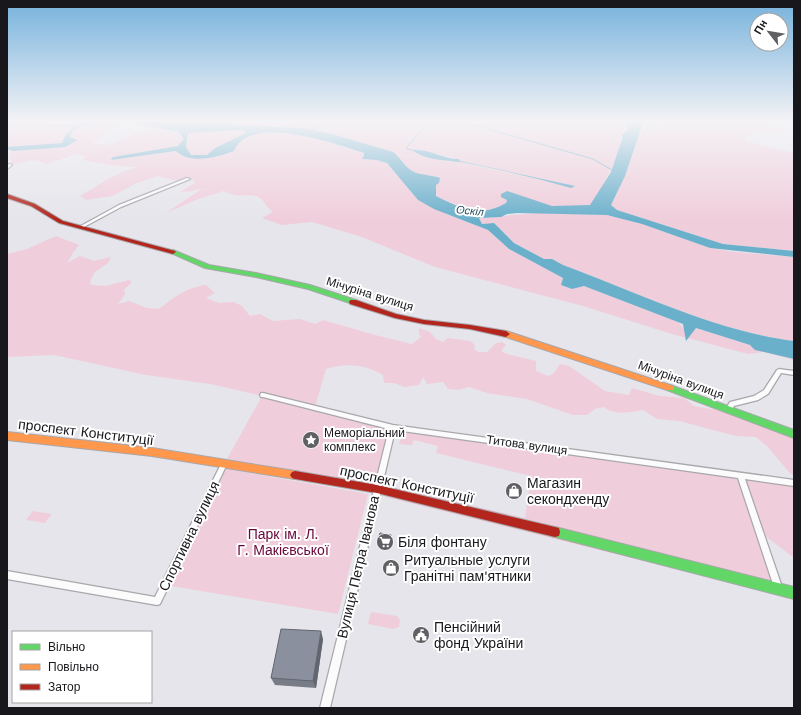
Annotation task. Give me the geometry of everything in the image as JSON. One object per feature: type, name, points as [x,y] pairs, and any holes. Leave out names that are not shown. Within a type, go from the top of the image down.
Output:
[{"type":"street","points":[[81,227],[120,206],[188,179]]},
{"type":"street","name":"Мічуріна вулиця","points":[[7,196],[33,205],[61,222],[170,250],[206,267],[256,275],[310,287],[395,316],[424,322],[470,327],[509,335],[694,396],[794,434]]},
{"type":"street","points":[[728,410],[732,404],[756,398],[766,392],[779,371],[794,373]]},
{"type":"street","name":"Титова вулиця","points":[[263,395],[393,426],[794,483]]},
{"type":"street","name":"Вулиця Петра Іванова","points":[[325,708],[393,426]]},
{"type":"street","name":"проспект Конституції","points":[[7,436],[147,452],[377,489],[524,524],[794,593]]},
{"type":"street","name":"Спортивна вулиця","points":[[7,575],[157,600],[224,464]]},
{"type":"street","points":[[740,475],[779,590]]},
{"type":"green space","points":[[135,153],[113,157],[111,160],[160,153],[179,153],[181,155],[218,157],[223,153],[364,153],[364,156],[369,159],[387,163],[418,200],[451,216],[488,230],[509,249],[563,278],[561,285],[572,289],[584,286],[678,322],[688,333],[695,328],[794,360],[764,352],[748,354],[672,334],[583,306],[435,267],[362,237],[312,222],[282,225],[262,218],[273,212],[260,198],[256,196],[234,195],[224,191],[198,199],[166,213],[203,188],[193,191],[180,192],[195,183],[193,180],[181,182],[157,176],[137,183],[112,196],[86,200],[80,196],[110,178],[137,167],[117,166],[82,160],[86,157],[77,154],[46,164],[36,160],[12,164],[9,154]]},
{"type":"green space","points":[[190,153],[209,153],[207,155],[192,156]]},
{"type":"green space","points":[[394,153],[418,153],[448,162],[458,162],[559,184],[460,161],[459,159],[436,153],[617,153],[606,179],[591,206],[551,207],[518,196],[511,192],[506,203],[499,207],[482,211],[472,211],[438,197],[414,177],[438,177],[422,175],[411,170]]},
{"type":"green space","points":[[633,153],[794,153],[794,251],[723,244],[617,210],[611,205],[628,168]]},
{"type":"green space","points":[[539,213],[607,215],[642,224],[710,248],[735,252],[794,257],[794,341],[736,329],[707,320],[648,299],[563,265],[552,259],[544,259],[514,243],[494,223],[482,224],[479,218]]},
{"type":"green space","points":[[56,236],[79,245],[67,263],[80,256],[94,261],[111,257],[108,263],[95,272],[90,281],[91,285],[106,286],[129,280],[132,282],[124,290],[125,294],[118,304],[129,301],[147,308],[159,309],[186,290],[206,285],[215,293],[206,298],[219,303],[234,302],[242,306],[250,316],[260,314],[273,321],[300,319],[315,324],[323,320],[412,344],[421,337],[419,328],[430,332],[436,339],[443,342],[448,338],[470,341],[475,345],[474,349],[478,352],[487,352],[496,343],[502,342],[506,345],[501,351],[507,354],[536,361],[536,371],[548,376],[554,373],[560,364],[569,366],[605,391],[629,395],[632,388],[660,396],[684,398],[694,406],[739,414],[794,434],[794,476],[768,447],[756,437],[736,436],[679,421],[657,419],[643,410],[613,412],[604,407],[595,409],[587,415],[573,415],[527,399],[487,393],[469,387],[459,390],[448,389],[443,382],[427,384],[423,377],[419,385],[404,387],[394,383],[384,383],[383,375],[376,371],[348,365],[326,369],[315,407],[389,429],[379,473],[375,481],[370,483],[227,459],[262,396],[210,384],[146,375],[54,355],[7,357],[7,254],[27,249]]},
{"type":"green space","points":[[407,428],[794,483],[794,558],[760,532],[777,594],[386,497],[388,486],[525,518],[531,476],[436,453],[438,446],[414,440],[412,445],[399,444],[402,435]]},
{"type":"green space","name":"Парк ім. Л. Г. Макієвської","points":[[222,468],[368,494],[338,614],[165,585]]},
{"type":"green space","points":[[33,511],[52,514],[45,523],[26,520]]},
{"type":"green space","points":[[371,612],[397,616],[400,620],[399,627],[393,629],[368,624]]},
{"type":"water","points":[[134,153],[159,153],[111,160],[113,157]]},
{"type":"water","points":[[180,153],[207,155],[209,153],[227,153],[220,156],[196,159]]},
{"type":"water","name":"Оскіл","points":[[364,153],[394,153],[412,171],[419,174],[440,178],[439,183],[436,185],[436,196],[460,207],[480,211],[499,207],[506,203],[507,200],[501,197],[501,194],[507,191],[552,206],[590,205],[611,172],[617,153],[633,153],[625,176],[611,205],[617,210],[723,244],[794,251],[794,257],[710,248],[642,224],[607,215],[517,213],[507,214],[501,217],[479,218],[482,224],[494,223],[514,243],[544,259],[552,259],[563,265],[677,310],[707,320],[765,336],[794,341],[794,359],[755,350],[750,345],[696,328],[686,341],[683,324],[584,286],[572,289],[561,285],[563,278],[509,249],[488,230],[434,209],[418,200],[387,163],[377,160],[363,159],[362,158]]},
{"type":"water","points":[[432,153],[448,158],[459,159],[460,161],[575,186],[571,188],[492,168],[438,160],[418,154]]},
{"type":"building","points":[[380,533],[391,535],[389,543],[378,541]]},
{"type":"building","points":[[281,629],[321,631],[313,681],[271,678]]},
{"type":"waterway","points":[[573,153],[593,159],[612,170]]},
{"type":"traffic: fast","points":[[173,252],[207,267],[256,275],[310,287],[353,302]]},
{"type":"traffic: fast","points":[[670,388],[794,434]]},
{"type":"traffic: fast","points":[[555,532],[794,593]]},
{"type":"traffic: slow","points":[[506,334],[670,388]]},
{"type":"traffic: slow","points":[[7,436],[152,452],[295,475]]},
{"type":"traffic: jam","points":[[7,196],[33,205],[61,222],[173,252]]},
{"type":"traffic: jam","points":[[353,302],[395,316],[424,322],[470,327],[506,334]]},
{"type":"traffic: jam","points":[[295,475],[377,489],[555,532]]},
{"type":"place","name":"Меморіальний комплекс","points":[[311,440]]},
{"type":"place","name":"Магазин секондхенду","points":[[514,491]]},
{"type":"place","name":"Біля фонтану","points":[[385,542]]},
{"type":"place","name":"Ритуальные услуги Гранітні пам'ятники","points":[[391,568]]},
{"type":"place","name":"Пенсійний фонд України","points":[[421,635]]}]
